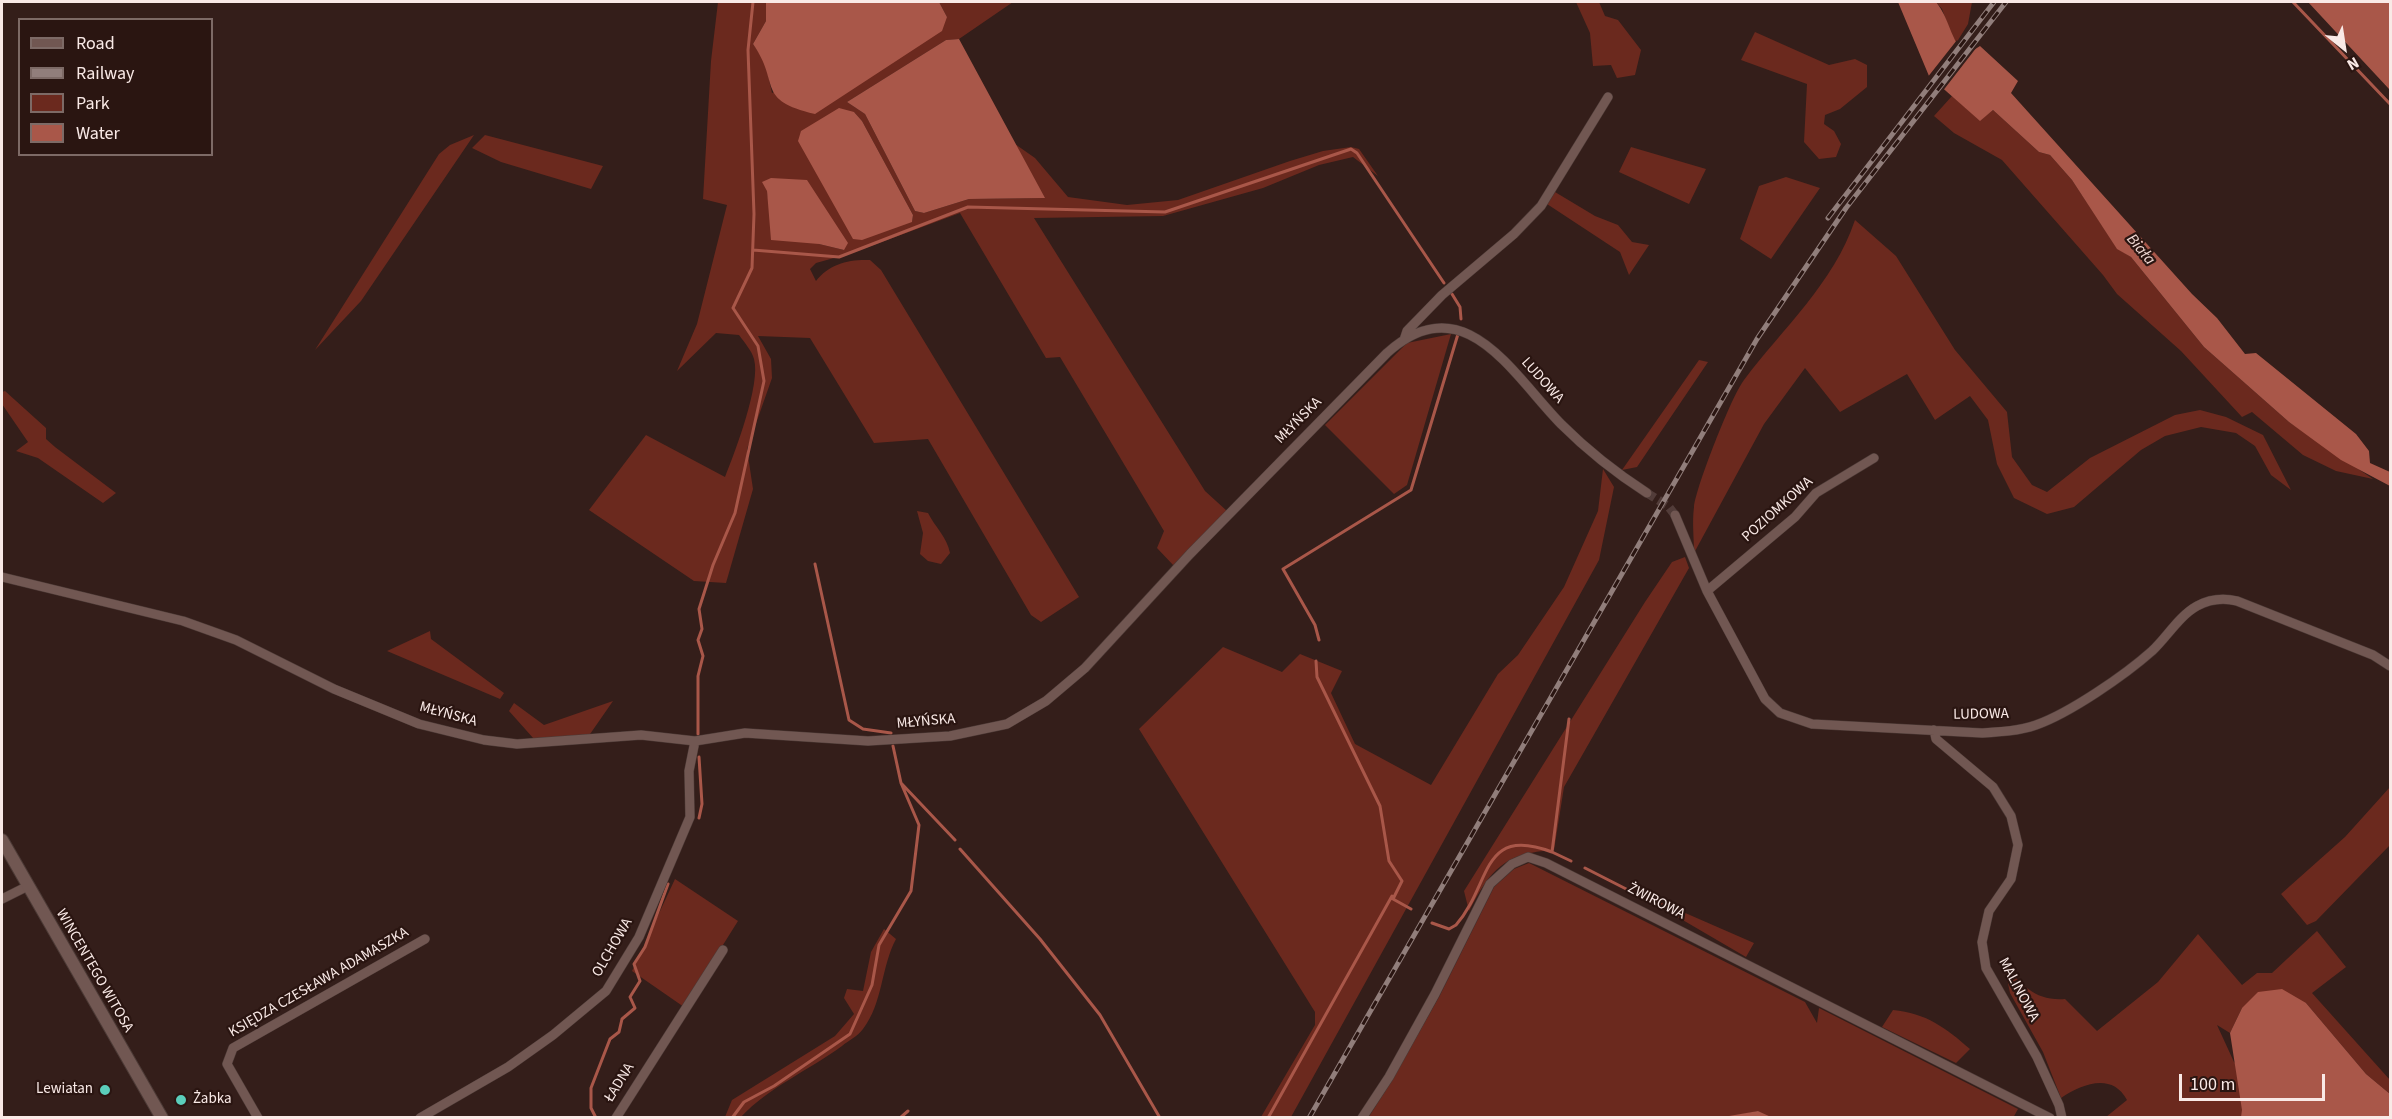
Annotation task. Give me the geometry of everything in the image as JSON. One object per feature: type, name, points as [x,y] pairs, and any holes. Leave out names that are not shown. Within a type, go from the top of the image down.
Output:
[{"type":"street","name":"MŁYŃSKA","points":[[2,577],[183,621],[236,640],[334,689],[419,724],[484,740],[517,744],[640,735],[695,741],[744,733],[868,741],[950,736],[1007,724],[1046,701],[1085,668],[1197,546],[1387,353],[1404,340],[1407,331],[1442,295],[1514,234],[1541,206],[1608,97]]},
{"type":"street","name":"LUDOWA","points":[[1404,340],[1428,330],[1445,327],[1472,334],[1495,351],[1574,437],[1606,464],[1647,493]]},
{"type":"street","name":"POZIOMKOWA","points":[[1707,591],[1796,517],[1816,493],[1874,458]]},
{"type":"street","name":"LUDOWA","points":[[1675,515],[1707,591],[1765,699],[1780,713],[1812,724],[2007,732],[2043,723],[2131,667],[2191,610],[2219,599],[2237,602],[2373,655],[2391,666]]},
{"type":"street","name":"MALINOWA","points":[[1934,730],[1936,739],[1993,787],[2011,816],[2018,844],[2011,879],[1989,911],[1982,942],[1986,968],[2037,1057],[2062,1118]]},
{"type":"street","name":"OLCHOWA","points":[[420,1118],[508,1067],[553,1035],[606,991],[639,937],[690,817],[689,771],[695,741]]},
{"type":"street","name":"WINCENTEGO WITOSA","points":[[2,840],[162,1118]]},
{"type":"street","name":"ŻWIROWA","points":[[1362,1118],[1389,1077],[1435,994],[1490,884],[1512,864],[1528,857],[1546,863],[2050,1118]]},
{"type":"street","points":[[2,899],[28,886]]},
{"type":"street","name":"KSIĘDZA CZESŁAWA ADAMASZKA","points":[[258,1118],[227,1064],[233,1048],[425,939]]},
{"type":"street","name":"ŁADNA","points":[[615,1118],[723,950]]},
{"type":"green space","points":[[718,2],[766,2],[766,21],[753,44],[765,61],[772,93],[947,17],[939,2],[1013,2],[959,39],[946,40],[847,102],[865,114],[915,211],[924,213],[969,199],[1044,198],[1015,144],[1035,158],[1068,197],[1127,205],[1178,200],[1323,151],[1351,147],[1359,149],[1378,176],[1353,157],[1319,165],[1263,188],[1163,216],[1034,218],[1205,491],[1227,511],[1174,566],[1157,548],[1164,531],[1060,357],[1046,358],[960,213],[852,253],[816,263],[810,269],[816,281],[827,270],[855,260],[870,260],[881,270],[1079,597],[1041,622],[1031,615],[928,439],[874,443],[810,338],[758,336],[771,359],[772,378],[747,449],[753,489],[726,583],[694,581],[589,510],[646,435],[725,477],[751,401],[754,359],[739,335],[716,333],[677,371],[697,324],[727,205],[703,199],[711,61]],"holes":[[[854,112],[862,121],[913,215],[912,222]],[[767,191],[844,250],[819,244],[769,205]]]},
{"type":"green space","points":[[1576,2],[1599,2],[1605,16],[1618,20],[1641,50],[1635,75],[1617,78],[1611,65],[1593,66],[1590,33]]},
{"type":"green space","points":[[1936,2],[1972,2],[1968,24],[1955,45],[1942,9]]},
{"type":"green space","points":[[1755,32],[1829,65],[1855,59],[1867,65],[1867,87],[1840,109],[1825,115],[1824,124],[1834,131],[1841,144],[1836,157],[1819,159],[1804,142],[1807,84],[1741,60]]},
{"type":"green space","points":[[1952,96],[1980,120],[1993,110],[2039,152],[2050,155],[2072,180],[2117,248],[2131,257],[2204,347],[2289,422],[2373,479],[2336,471],[2303,455],[2252,412],[2242,417],[2181,351],[2117,294],[2002,160],[1954,133],[1934,116]]},
{"type":"green space","points":[[474,135],[361,301],[315,350],[439,154],[450,145]]},
{"type":"green space","points":[[485,135],[603,166],[591,189],[501,162],[472,148]]},
{"type":"green space","points":[[1631,147],[1706,169],[1689,204],[1619,172]]},
{"type":"green space","points":[[1786,177],[1820,188],[1771,259],[1740,239],[1759,186]]},
{"type":"green space","points":[[1555,192],[1595,216],[1618,225],[1632,242],[1649,245],[1629,275],[1620,252],[1547,204]]},
{"type":"green space","points":[[1855,220],[1896,256],[1955,350],[2007,412],[2012,457],[2032,485],[2047,492],[2090,458],[2175,415],[2200,410],[2226,417],[2263,435],[2291,490],[2271,475],[2255,446],[2236,433],[2201,427],[2165,436],[2141,450],[2074,507],[2047,514],[2014,498],[1997,464],[1988,420],[1970,396],[1935,420],[1907,374],[1840,412],[1805,368],[1764,424],[1694,553],[1693,518],[1696,496],[1731,403],[1744,380],[1821,285],[1846,243]]},
{"type":"green space","points":[[1451,334],[1407,485],[1394,494],[1325,425],[1407,343]]},
{"type":"green space","points":[[1699,360],[1708,362],[1637,467],[1622,470]]},
{"type":"green space","points":[[5,391],[46,428],[46,439],[116,493],[103,503],[38,458],[16,451],[28,442],[2,404],[2,392]]},
{"type":"green space","points":[[1603,469],[1614,487],[1599,560],[1291,1117],[1261,1117],[1315,1025],[1315,1012],[1139,729],[1223,647],[1282,672],[1300,654],[1342,671],[1331,693],[1355,744],[1431,785],[1498,674],[1518,655],[1564,587],[1598,511]]},
{"type":"green space","points":[[917,511],[928,513],[946,542],[950,553],[941,564],[928,561],[920,554],[923,533]]},
{"type":"green space","points":[[1685,557],[1689,568],[1564,787],[1554,850],[1523,855],[1501,866],[1492,874],[1469,911],[1464,891],[1645,602],[1672,562]]},
{"type":"green space","points":[[430,631],[431,639],[504,693],[500,699],[387,651]]},
{"type":"green space","points":[[613,701],[588,737],[534,739],[509,711],[514,703],[544,725]]},
{"type":"green space","points":[[2390,787],[2390,845],[2316,921],[2307,925],[2281,894],[2345,837]]},
{"type":"green space","points":[[1529,863],[1805,1002],[1817,1023],[1819,1008],[2018,1109],[2013,1118],[1771,1118],[1758,1111],[1725,1118],[1368,1118],[1439,997],[1494,887],[1514,869]]},
{"type":"green space","points":[[675,879],[738,921],[684,1007],[632,971]]},
{"type":"green space","points":[[1628,888],[1754,943],[1746,957]]},
{"type":"green space","points":[[884,929],[896,939],[870,1019],[861,1032],[764,1097],[741,1117],[725,1117],[732,1100],[835,1036],[854,1014],[844,998],[847,989],[863,991],[871,952]]},
{"type":"green space","points":[[2317,931],[2346,967],[2312,993],[2390,1080],[2390,1094],[2366,1074],[2306,1003],[2242,1008],[2230,1033],[2217,1025],[2234,1062],[2298,1117],[2106,1117],[2127,1100],[2121,1091],[2105,1083],[2078,1088],[2061,1098],[2043,1052],[2010,993],[2004,964],[2017,979],[2038,995],[2065,999],[2097,1031],[2158,982],[2198,934],[2242,985],[2257,973],[2272,973]]},
{"type":"green space","points":[[1893,1010],[1926,1018],[1952,1034],[1970,1049],[1956,1063],[1882,1027]]},
{"type":"water","points":[[766,2],[939,2],[947,17],[942,31],[815,114],[784,103],[772,89],[761,58],[753,44],[766,21]]},
{"type":"water","name":"Biała","points":[[1898,2],[1936,2],[1957,43],[1966,55],[1980,46],[2018,81],[2011,93],[2192,294],[2217,318],[2245,354],[2256,353],[2356,434],[2369,451],[2370,463],[2390,472],[2390,486],[2341,460],[2289,422],[2204,347],[2131,257],[2117,249],[2072,180],[2050,155],[2039,152],[1993,110],[1980,121],[1929,76]]},
{"type":"water","points":[[2308,2],[2390,2],[2390,90],[2389,89]]},
{"type":"water","points":[[959,39],[1045,198],[969,199],[924,213],[915,211],[865,114],[847,102],[946,40]]},
{"type":"water","points":[[839,108],[854,112],[862,121],[913,215],[912,222],[862,240],[853,239],[798,141],[801,131]]},
{"type":"water","points":[[771,178],[807,180],[848,243],[844,250],[819,244],[771,240],[767,191],[762,182]]},
{"type":"water","points":[[2282,989],[2306,1003],[2366,1074],[2390,1094],[2390,1117],[2241,1117],[2242,1110],[2230,1033],[2242,1008],[2258,992]]},
{"type":"water","points":[[1758,1111],[1771,1117],[1725,1117],[1729,1116]]},
{"type":"pier","points":[[1957,40],[1966,52],[1980,43],[1942,92],[1927,78]]},
{"type":"waterway","points":[[698,734],[698,676],[703,656],[698,640],[702,629],[699,609],[713,565],[735,513],[764,381],[758,346],[733,308],[752,268],[754,214],[748,50],[753,2]]},
{"type":"waterway","points":[[2293,2],[2390,104]]},
{"type":"waterway","points":[[753,250],[839,257],[968,207],[1165,212],[1351,149],[1357,153],[1444,283]]},
{"type":"waterway","points":[[1452,294],[1460,307],[1461,319]]},
{"type":"waterway","points":[[1319,640],[1315,625],[1283,569],[1411,490],[1458,334]]},
{"type":"waterway","points":[[815,564],[849,720],[863,729],[891,733]]},
{"type":"waterway","points":[[1316,661],[1317,677],[1380,806],[1389,861],[1402,881],[1393,899],[1411,909]]},
{"type":"waterway","points":[[1432,923],[1449,929],[1456,925],[1468,909],[1490,863],[1499,852],[1512,846],[1529,846],[1552,852],[1569,719]]},
{"type":"waterway","points":[[893,746],[901,783],[955,840]]},
{"type":"waterway","points":[[699,757],[702,804],[699,818]]},
{"type":"waterway","points":[[732,1118],[744,1102],[774,1086],[850,1034],[872,985],[879,945],[911,891],[919,825],[901,783]]},
{"type":"waterway","points":[[960,849],[1040,939],[1100,1015],[1160,1118]]},
{"type":"waterway","points":[[1552,852],[1571,861]]},
{"type":"waterway","points":[[1585,868],[1634,893]]},
{"type":"waterway","points":[[596,1118],[591,1108],[591,1088],[610,1039],[619,1032],[622,1019],[635,1008],[630,997],[640,981],[634,964],[645,947],[668,884]]},
{"type":"waterway","points":[[1268,1118],[1392,896]]},
{"type":"waterway","points":[[900,1118],[908,1111]]},
{"type":"tunnel","points":[[1647,493],[1668,506],[1675,515]]},
{"type":"railway","points":[[1828,218],[1994,2]]},
{"type":"railway","points":[[1309,1118],[1757,339],[1846,208],[2006,2]]},
{"type":"place","name":"Lewiatan","points":[[105,1090]]},
{"type":"place","name":"Żabka","points":[[181,1100]]}]
